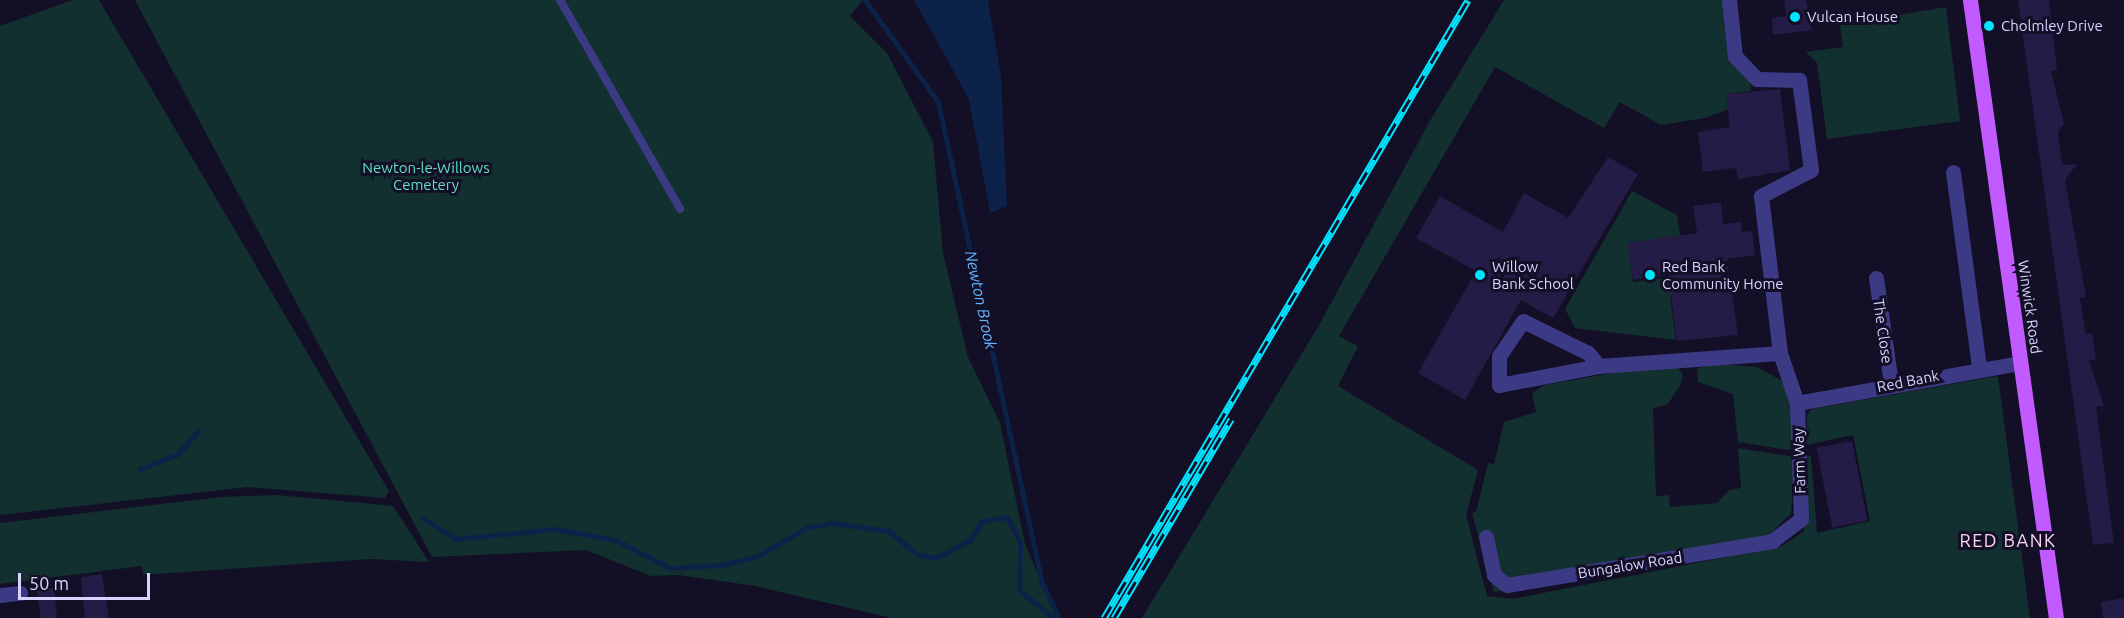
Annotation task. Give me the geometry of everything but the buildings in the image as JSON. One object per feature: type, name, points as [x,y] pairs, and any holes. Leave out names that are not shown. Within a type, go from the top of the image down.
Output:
[{"type":"main road","name":"Winwick Road","points":[[1970,0],[2056,618]]},
{"type":"street","name":"Farm Way","points":[[1729,0],[1735,56],[1757,79],[1799,80],[1811,170],[1761,196],[1780,353],[1797,403],[1801,519]]},
{"type":"street","points":[[1953,172],[1978,368]]},
{"type":"street","name":"The Close","points":[[1876,278],[1891,383]]},
{"type":"street","points":[[1599,366],[1588,353],[1523,321],[1499,356],[1499,385],[1599,366],[1780,353]]},
{"type":"street","name":"Red Bank","points":[[1797,403],[1891,383],[2020,363]]},
{"type":"street","name":"Bungalow Road","points":[[1485,537],[1494,575],[1507,585],[1772,541],[1801,519]]},
{"type":"street","points":[[0,595],[20,593]]},
{"type":"lane","points":[[560,0],[680,209]]},
{"type":"green space","points":[[73,0],[99,0],[389,491],[385,498],[248,487],[0,515],[0,26]]},
{"type":"green space","name":"Newton-le-Willows Cemetery","points":[[135,0],[863,0],[850,16],[887,53],[933,142],[943,253],[968,357],[1000,423],[1025,544],[1057,618],[892,618],[755,586],[679,575],[651,576],[586,550],[432,557]]},
{"type":"green space","points":[[1504,0],[1725,0],[1734,61],[1749,60],[1751,91],[1726,94],[1728,109],[1705,118],[1661,125],[1620,102],[1604,128],[1495,67],[1339,336],[1358,346],[1338,386],[1478,470],[1466,515],[1487,596],[1512,599],[1782,546],[1804,531],[1804,457],[1811,456],[1817,533],[1870,521],[1853,435],[1807,445],[1807,415],[1812,409],[1998,376],[2030,618],[1142,618],[1318,327],[1431,119]]},
{"type":"green space","points":[[1946,7],[1960,121],[1827,139],[1817,63],[1806,52],[1843,47],[1840,25]]},
{"type":"green space","points":[[1632,191],[1677,215],[1680,236],[1628,243],[1633,282],[1683,275],[1694,293],[1670,297],[1676,340],[1575,328],[1565,309]]},
{"type":"green space","points":[[1674,362],[1683,375],[1680,386],[1667,405],[1653,408],[1656,496],[1669,495],[1670,507],[1717,503],[1729,490],[1741,488],[1738,448],[1795,457],[1791,513],[1769,535],[1685,561],[1494,592],[1472,513],[1476,512],[1488,463],[1494,464],[1504,422],[1536,412],[1532,393],[1545,385]]},
{"type":"green space","points":[[1712,363],[1756,367],[1783,381],[1791,396],[1793,451],[1738,442],[1733,394],[1698,382],[1697,369]]},
{"type":"green space","points":[[278,495],[393,506],[429,562],[370,559],[143,575],[142,566],[0,584],[0,523],[221,497]]},
{"type":"water","points":[[914,0],[988,0],[1001,77],[1007,206],[990,213],[969,99]]},
{"type":"waterway","name":"Newton Brook","points":[[865,0],[938,102],[1042,583],[1059,618]]},
{"type":"waterway","points":[[140,469],[178,454],[198,431]]},
{"type":"waterway","points":[[722,565],[758,556],[806,528],[832,523],[889,531],[918,555],[936,558],[971,539],[982,521],[1007,517],[1020,543],[1019,590],[1054,618]]},
{"type":"waterway","points":[[423,518],[456,539],[555,529],[616,540],[670,568],[719,565]]},
{"type":"railway","points":[[1104,618],[1468,0]]},
{"type":"railway","points":[[1114,618],[1231,419]]},
{"type":"place","name":"Vulcan House","points":[[1795,17]]},
{"type":"place","name":"Cholmley Drive","points":[[1989,26]]},
{"type":"place","name":"Willow Bank School","points":[[1480,275]]},
{"type":"place","name":"Red Bank Community Home","points":[[1650,275]]},
{"type":"district","name":"RED BANK","points":[[2008,540]]}]
